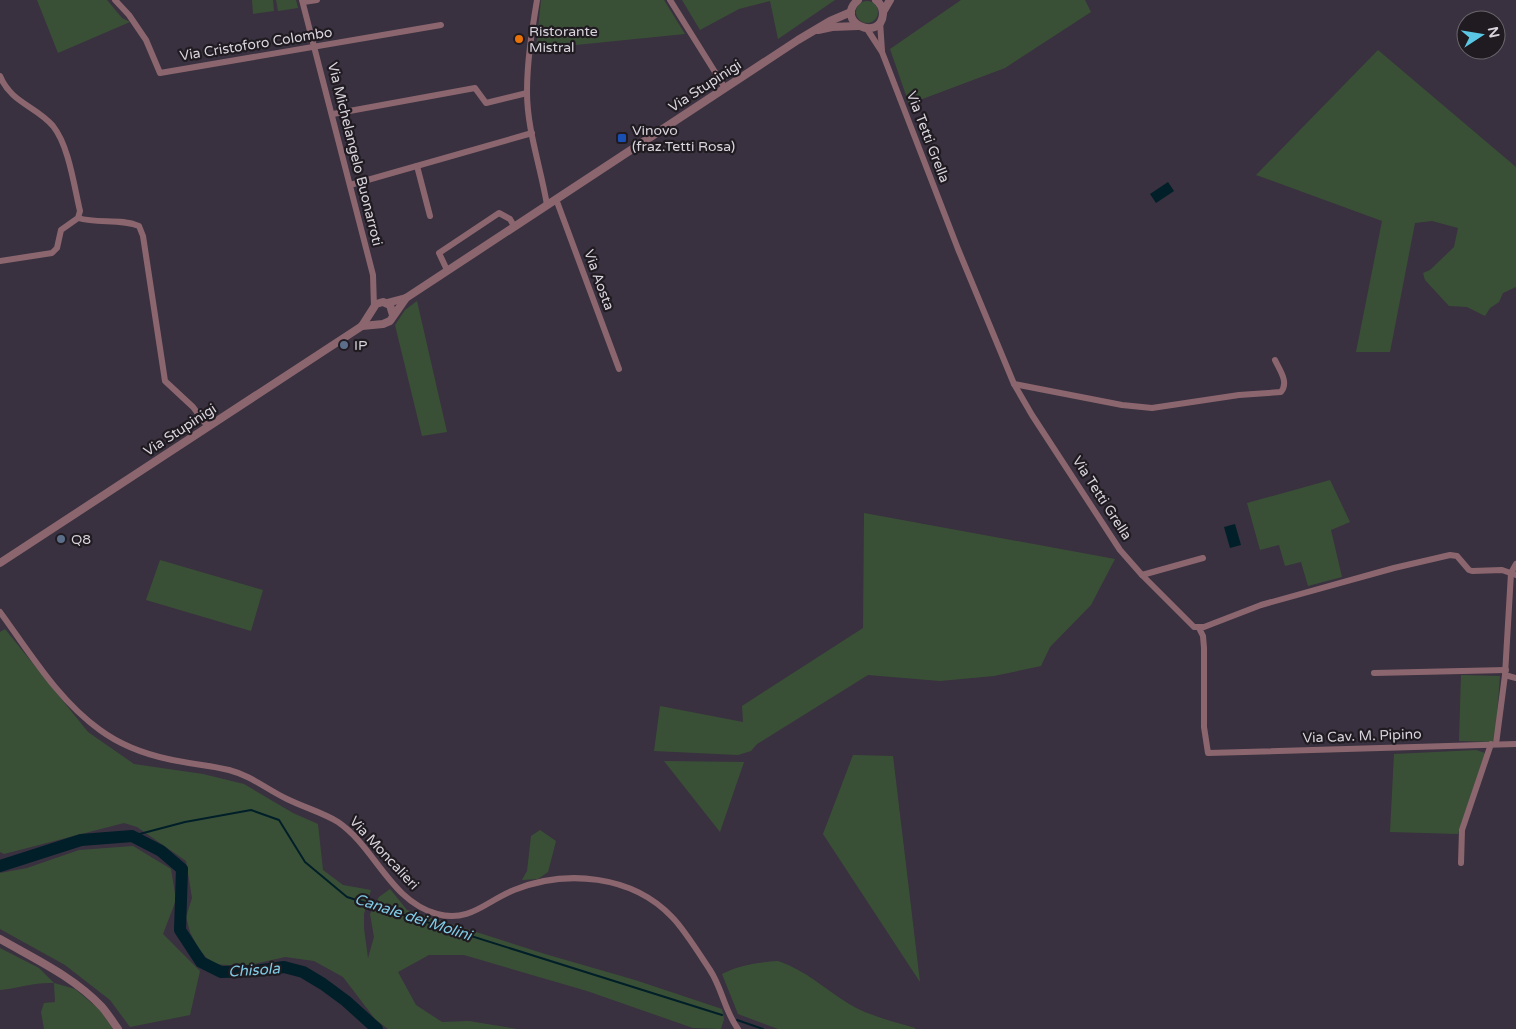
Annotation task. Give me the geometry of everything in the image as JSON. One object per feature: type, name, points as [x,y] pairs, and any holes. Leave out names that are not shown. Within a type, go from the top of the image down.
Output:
[{"type":"street","name":"Via Cristoforo Colombo","points":[[115,0],[129,15],[146,40],[160,73],[441,25]]},
{"type":"street","points":[[303,1],[317,0]]},
{"type":"street","points":[[536,0],[530,42],[527,93],[532,133],[547,205]]},
{"type":"street","points":[[670,0],[726,88]]},
{"type":"street","points":[[858,0],[852,7],[851,12],[854,22],[858,26]]},
{"type":"street","points":[[876,0],[882,7],[883,12]]},
{"type":"street","points":[[867,29],[876,26],[880,22],[890,0]]},
{"type":"street","name":"Via Michelangelo Buonarroti","points":[[303,1],[333,114],[374,286],[373,310]]},
{"type":"street","name":"Via Stupinigi","points":[[393,315],[406,298],[447,270],[809,33],[851,12]]},
{"type":"street","name":"Via Tetti Grella","points":[[880,22],[882,52]]},
{"type":"street","name":"Via Stupinigi","points":[[809,33],[832,27],[858,26],[867,29]]},
{"type":"street","name":"Via Tetti Grella","points":[[867,29],[882,52],[958,249],[1014,384],[1114,542],[1142,575],[1191,624],[1199,628]]},
{"type":"street","points":[[0,76],[18,101],[48,121],[58,133],[67,158],[80,211],[78,218],[62,230],[57,248],[52,253],[0,261]]},
{"type":"street","points":[[333,114],[475,88],[486,103],[527,93]]},
{"type":"street","points":[[350,185],[532,133]]},
{"type":"street","points":[[416,166],[430,216]]},
{"type":"street","name":"Via Aosta","points":[[556,199],[619,369]]},
{"type":"street","points":[[447,270],[439,253],[499,213],[510,220],[514,226]]},
{"type":"street","points":[[78,218],[96,222],[129,222],[139,226],[143,236],[165,381],[193,407],[208,426]]},
{"type":"street","name":"Via Michelangelo Buonarroti","points":[[374,286],[385,303]]},
{"type":"street","name":"Via Stupinigi","points":[[385,303],[406,298]]},
{"type":"street","points":[[385,303],[392,308],[393,315],[390,321],[380,324],[374,320],[373,310],[376,304],[385,303]]},
{"type":"street","name":"Via Stupinigi","points":[[0,563],[362,326],[373,310]]},
{"type":"street","name":"Via Stupinigi","points":[[362,326],[380,324]]},
{"type":"street","points":[[1014,384],[1152,408],[1239,395],[1280,392],[1285,387],[1275,360]]},
{"type":"street","points":[[1199,628],[1210,626],[1261,604],[1450,555],[1457,556],[1468,570],[1476,572],[1495,570],[1514,574]]},
{"type":"street","name":"Via Stupinigi","points":[[0,569],[12,556]]},
{"type":"street","points":[[1142,575],[1203,558]]},
{"type":"street","points":[[1461,863],[1462,830],[1493,744],[1505,673],[1516,564]]},
{"type":"street","name":"Via Moncalieri","points":[[0,612],[54,686],[80,714],[101,731],[134,749],[160,757],[227,769],[246,776],[282,797],[336,821],[352,833],[387,877],[404,894],[423,908],[437,914],[454,917],[471,914],[504,894],[525,886],[548,880],[572,878],[592,879],[611,883],[634,890],[654,901],[673,918],[710,971],[719,986],[733,1022],[738,1029]]},
{"type":"street","name":"Via Cav. M. Pipino","points":[[1199,628],[1203,636],[1204,648],[1204,727],[1208,752],[1516,744]]},
{"type":"street","points":[[1374,673],[1505,673],[1516,678]]},
{"type":"street","points":[[0,939],[78,985],[103,1008],[118,1029]]},
{"type":"green space","points":[[37,0],[107,0],[122,18],[130,22],[58,53]]},
{"type":"green space","points":[[252,0],[273,0],[274,11],[253,14]]},
{"type":"green space","points":[[276,0],[296,0],[298,8],[278,11]]},
{"type":"green space","points":[[541,0],[664,0],[685,34],[536,49]]},
{"type":"green space","points":[[682,0],[835,0],[778,39],[770,1],[739,9],[700,30]]},
{"type":"green space","points":[[961,0],[1085,0],[1091,12],[1005,68],[909,104],[890,49]]},
{"type":"green space","points":[[867,1],[875,4],[878,12],[875,20],[867,23],[859,20],[856,12],[859,4]]},
{"type":"green space","points":[[1378,50],[1516,167],[1516,287],[1503,293],[1499,302],[1490,308],[1485,316],[1467,307],[1449,306],[1425,280],[1423,273],[1430,270],[1454,247],[1458,228],[1432,221],[1415,223],[1390,352],[1356,352],[1382,221],[1256,175]]},
{"type":"green space","points":[[417,301],[447,432],[422,436],[395,325],[405,310]]},
{"type":"green space","points":[[1330,480],[1350,522],[1331,530],[1342,577],[1308,586],[1301,562],[1285,566],[1279,545],[1260,550],[1247,503]]},
{"type":"green space","points":[[864,513],[1115,559],[1091,605],[1050,647],[1041,666],[994,676],[940,681],[868,675],[757,744],[751,751],[738,755],[654,751],[660,706],[743,722],[742,706],[863,628]]},
{"type":"green space","points":[[160,560],[263,590],[251,631],[146,600]]},
{"type":"green space","points":[[5,629],[88,732],[134,764],[203,774],[244,784],[293,813],[318,824],[323,870],[343,885],[371,890],[364,914],[368,958],[374,937],[370,914],[379,897],[390,889],[407,910],[545,954],[635,980],[722,1009],[724,1019],[721,1029],[693,1028],[587,991],[464,955],[429,955],[398,972],[416,1005],[442,1022],[469,1021],[517,1029],[388,1029],[375,1019],[343,977],[314,961],[285,957],[245,966],[212,964],[198,948],[190,932],[186,917],[192,898],[186,861],[137,827],[124,823],[4,854],[0,852],[0,632]]},
{"type":"green space","points":[[1461,675],[1500,676],[1495,742],[1459,741]]},
{"type":"green space","points":[[1476,750],[1485,753],[1458,834],[1390,832],[1394,754]]},
{"type":"green space","points":[[853,755],[893,756],[920,982],[823,834]]},
{"type":"green space","points":[[664,761],[744,762],[720,832]]},
{"type":"green space","points":[[540,830],[556,841],[548,872],[538,879],[522,880],[527,871],[531,836]]},
{"type":"green space","points":[[133,846],[171,869],[176,900],[163,934],[200,971],[190,1015],[130,1027],[110,1000],[65,965],[0,929],[0,873],[27,868],[79,850]]},
{"type":"green space","points":[[0,948],[39,968],[54,983],[34,984],[0,990]]},
{"type":"green space","points":[[778,961],[806,975],[857,1008],[915,1029],[778,1029],[738,1014],[722,974],[750,964]]},
{"type":"green space","points":[[54,983],[75,989],[100,1010],[113,1029],[44,1029],[41,1012],[44,1003],[55,1002]]},
{"type":"water","points":[[1168,182],[1174,191],[1156,203],[1150,194]]},
{"type":"water","points":[[1235,524],[1241,545],[1230,548],[1224,527]]},
{"type":"waterway","name":"Canale dei Molini","points":[[132,836],[185,822],[251,810],[279,820],[305,862],[347,897],[722,1015]]},
{"type":"waterway","name":"Chisola","points":[[0,866],[81,840],[132,836],[161,851],[182,869],[180,930],[201,962],[221,972],[255,971],[284,967],[303,972],[346,1001],[377,1029]]},
{"type":"waterway","name":"Canale dei Molini","points":[[737,1020],[763,1029]]},
{"type":"place","name":"Ristorante Mistral","points":[[519,39]]},
{"type":"place","name":"Vinovo (fraz.Tetti Rosa)","points":[[622,138]]},
{"type":"place","name":"IP","points":[[344,345]]},
{"type":"place","name":"Q8","points":[[61,539]]}]
